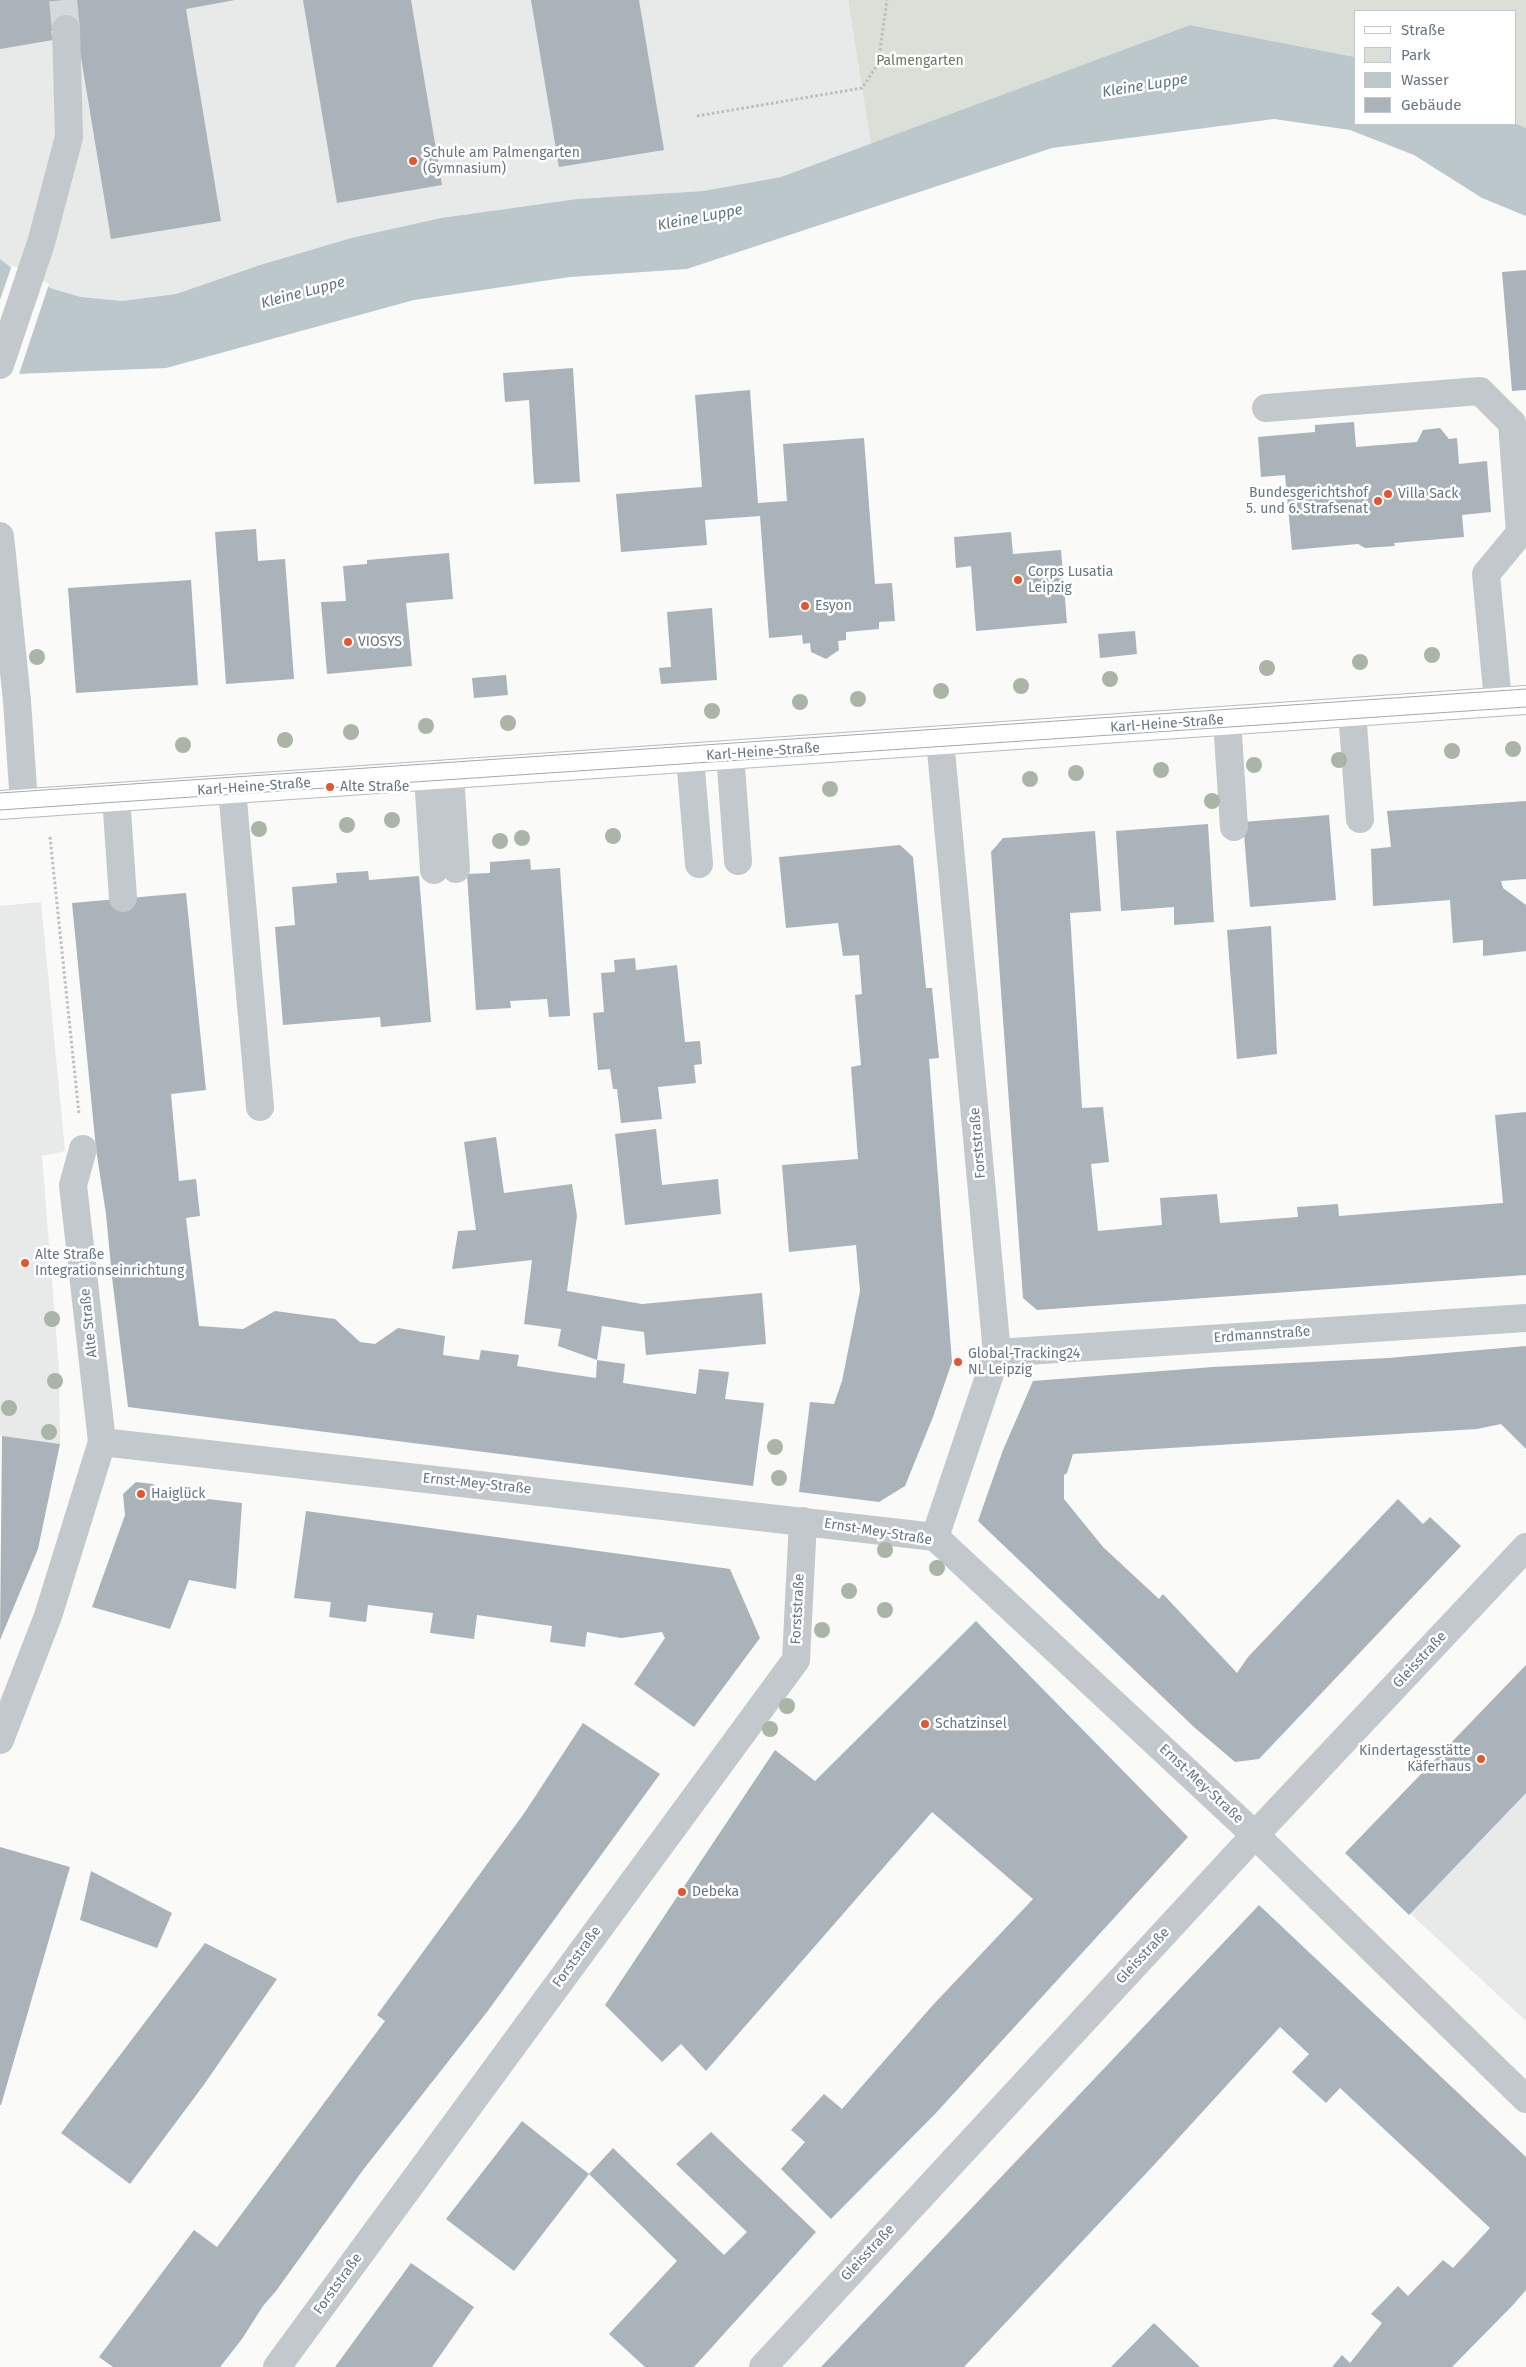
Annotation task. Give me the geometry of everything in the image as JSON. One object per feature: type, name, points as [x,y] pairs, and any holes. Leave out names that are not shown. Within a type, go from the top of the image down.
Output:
[{"type":"main road","name":"Karl-Heine-Straße","points":[[23,803],[1526,700]]},
{"type":"street","points":[[0,365],[32,269],[69,137],[66,29]]},
{"type":"street","points":[[1266,408],[1480,391],[1512,423],[1520,534],[1486,574],[1498,701]]},
{"type":"street","points":[[0,536],[17,701],[23,803]]},
{"type":"street","points":[[1352,711],[1360,818]]},
{"type":"street","points":[[1227,720],[1234,827]]},
{"type":"street","name":"Forststraße","points":[[935,1537],[997,1353],[940,740]]},
{"type":"street","points":[[730,754],[738,861]]},
{"type":"street","points":[[690,758],[699,864]]},
{"type":"street","points":[[439,775],[445,869]]},
{"type":"street","points":[[232,789],[260,1108]]},
{"type":"street","points":[[116,797],[123,898]]},
{"type":"street","name":"Alte Straße","points":[[0,1740],[48,1616],[102,1442],[74,1185],[83,1149]]},
{"type":"street","name":"Erdmannstraße","points":[[997,1353],[1526,1318]]},
{"type":"street","name":"Ernst-Mey-Straße","points":[[102,1442],[803,1520],[935,1537],[1255,1835],[1526,2099]]},
{"type":"street","name":"Forststraße","points":[[277,2367],[796,1660],[803,1520]]},
{"type":"street","name":"Gleisstraße","points":[[763,2367],[1255,1835],[1526,1547]]},
{"type":"path","points":[[698,116],[862,88],[878,64],[887,0]]},
{"type":"path","points":[[23,803],[83,1149]]},
{"type":"shaded area","name":"Schule am Palmengarten (Gymnasium)","points":[[0,0],[848,0],[871,144],[781,177],[703,191],[577,199],[441,218],[351,238],[260,265],[176,294],[122,301],[81,297],[53,289],[18,273],[0,259]]},
{"type":"shaded area","name":"Alte Straße Integrationseinrichtung","points":[[41,902],[65,1151],[42,1156],[59,1370],[60,1444],[0,1436],[0,906]]},
{"type":"shaded area","name":"Kindertagesstätte Käferhaus","points":[[1526,1665],[1526,2021],[1345,1853]]},
{"type":"green space","name":"Palmengarten","points":[[848,0],[1526,0],[1526,128],[1516,123],[1516,10],[1354,10],[1354,57],[1190,25],[871,144]]},
{"type":"water","name":"Kleine Luppe","points":[[1190,25],[1354,57],[1354,125],[1516,125],[1516,123],[1526,128],[1526,216],[1482,198],[1414,155],[1350,130],[1274,119],[1052,148],[687,269],[570,277],[414,300],[166,368],[16,374],[0,368],[0,259],[18,273],[53,289],[81,297],[122,301],[176,294],[260,265],[351,238],[441,218],[577,199],[703,191],[781,177]]},
{"type":"pier","points":[[12,265],[49,284],[18,377],[0,371],[0,300]]},
{"type":"building","points":[[0,0],[235,0],[186,9],[221,221],[111,239],[76,27],[51,31],[53,40],[0,49]]},
{"type":"building","points":[[303,0],[411,0],[442,185],[337,203]]},
{"type":"building","points":[[531,0],[639,0],[664,150],[559,167]]},
{"type":"building","points":[[1526,270],[1526,390],[1512,391],[1502,272]]},
{"type":"building","points":[[573,368],[580,482],[534,484],[529,400],[505,402],[503,373]]},
{"type":"building","points":[[750,390],[758,503],[787,501],[783,444],[864,438],[875,584],[892,583],[895,621],[879,622],[879,629],[846,632],[846,640],[838,641],[839,650],[826,659],[811,652],[810,643],[803,644],[802,635],[769,638],[760,516],[705,520],[707,545],[621,552],[616,494],[702,487],[695,395]]},
{"type":"building","name":"Villa Sack","points":[[1354,422],[1356,447],[1417,442],[1423,430],[1440,428],[1449,439],[1457,438],[1459,464],[1487,461],[1491,512],[1462,515],[1464,537],[1394,543],[1395,546],[1365,548],[1358,544],[1292,550],[1285,475],[1261,477],[1258,437],[1315,432],[1315,425]]},
{"type":"building","points":[[256,529],[258,561],[285,559],[294,679],[226,684],[215,532]]},
{"type":"building","name":"Corps Lusatia Leipzig","points":[[1011,532],[1013,554],[1061,550],[1067,623],[976,631],[971,566],[956,568],[954,537]]},
{"type":"building","points":[[449,553],[453,599],[406,603],[412,666],[327,674],[321,602],[346,601],[343,566],[367,564],[367,560]]},
{"type":"building","points":[[191,580],[198,685],[76,693],[68,588]]},
{"type":"building","points":[[712,608],[717,680],[661,684],[659,668],[671,667],[667,612]]},
{"type":"building","points":[[1135,631],[1137,654],[1100,658],[1098,634]]},
{"type":"building","points":[[506,675],[508,695],[474,698],[472,678]]},
{"type":"building","points":[[1526,801],[1526,879],[1501,881],[1503,888],[1526,905],[1526,951],[1483,956],[1483,940],[1453,943],[1450,900],[1373,906],[1371,849],[1391,847],[1387,811]]},
{"type":"building","points":[[1329,815],[1336,900],[1250,907],[1243,822]]},
{"type":"building","points":[[1208,824],[1214,922],[1174,925],[1174,907],[1121,911],[1116,831]]},
{"type":"building","points":[[1095,831],[1101,911],[1070,913],[1082,1108],[1103,1107],[1109,1162],[1091,1164],[1098,1231],[1162,1225],[1160,1198],[1217,1194],[1220,1223],[1298,1217],[1297,1207],[1338,1204],[1339,1216],[1503,1203],[1495,1115],[1526,1112],[1526,1275],[1037,1310],[1023,1298],[991,852],[1003,838]]},
{"type":"building","points":[[900,845],[913,857],[926,988],[932,988],[939,1058],[929,1059],[952,1362],[933,1417],[905,1486],[879,1502],[799,1492],[810,1402],[834,1404],[842,1381],[860,1291],[856,1245],[789,1252],[782,1165],[858,1159],[851,1067],[861,1065],[855,995],[862,994],[859,955],[843,956],[838,923],[786,928],[779,857]]},
{"type":"building","points":[[530,859],[531,870],[560,868],[570,1016],[549,1017],[547,999],[510,1001],[511,1008],[476,1010],[467,874],[490,873],[490,862]]},
{"type":"building","points":[[368,871],[369,880],[419,876],[431,1022],[381,1027],[380,1017],[283,1025],[275,927],[295,925],[292,887],[337,883],[336,873]]},
{"type":"building","points":[[186,893],[206,1090],[171,1094],[179,1181],[196,1179],[200,1216],[186,1218],[199,1326],[243,1329],[275,1311],[335,1319],[360,1342],[375,1344],[398,1328],[445,1336],[443,1355],[479,1360],[481,1350],[519,1355],[517,1366],[596,1378],[597,1360],[625,1364],[623,1383],[696,1394],[699,1369],[729,1372],[725,1399],[764,1403],[753,1486],[128,1407],[106,1214],[96,1149],[72,903]]},
{"type":"building","points":[[1271,926],[1277,1054],[1237,1059],[1227,930]]},
{"type":"building","points":[[635,958],[636,970],[677,965],[685,1042],[700,1041],[702,1064],[694,1065],[696,1083],[658,1087],[662,1119],[621,1123],[617,1089],[613,1089],[610,1069],[598,1070],[593,1013],[604,1012],[601,973],[615,972],[614,960]]},
{"type":"building","points":[[656,1129],[662,1185],[718,1179],[721,1214],[625,1225],[615,1134]]},
{"type":"building","points":[[496,1137],[504,1193],[572,1184],[577,1216],[567,1291],[642,1304],[762,1293],[766,1344],[646,1355],[644,1332],[602,1326],[597,1360],[558,1346],[561,1329],[524,1324],[532,1260],[452,1269],[458,1231],[476,1230],[464,1142]]},
{"type":"building","points":[[1526,1346],[1526,1449],[1501,1424],[1477,1429],[1073,1454],[1067,1473],[1064,1475],[1064,1499],[1103,1547],[1159,1599],[1163,1594],[1237,1673],[1248,1657],[1398,1499],[1423,1524],[1430,1517],[1461,1546],[1259,1759],[1235,1762],[1195,1728],[978,1521],[1003,1450],[1033,1381],[1213,1367],[1388,1358]]},
{"type":"building","points":[[2,1436],[60,1444],[38,1549],[0,1640]]},
{"type":"building","points":[[136,1482],[153,1484],[165,1494],[242,1503],[236,1589],[189,1580],[170,1629],[92,1607],[125,1515],[123,1494]]},
{"type":"building","points":[[306,1511],[730,1569],[760,1638],[694,1727],[634,1684],[665,1638],[662,1632],[621,1638],[587,1632],[585,1647],[550,1642],[552,1626],[477,1615],[474,1639],[430,1633],[433,1613],[368,1605],[366,1622],[329,1617],[331,1602],[294,1598]]},
{"type":"building","points":[[976,1621],[1188,1837],[935,2114],[831,2219],[781,2169],[805,2142],[791,2130],[824,2094],[842,2109],[932,2006],[1033,1899],[932,1812],[706,2071],[681,2044],[662,2062],[605,2005],[775,1750],[815,1781]]},
{"type":"building","points":[[1526,1665],[1526,1793],[1409,1915],[1345,1853]]},
{"type":"building","points":[[583,1723],[660,1774],[487,2012],[363,2170],[276,2291],[263,2306],[242,2339],[220,2367],[113,2367],[99,2357],[194,2230],[217,2247],[385,2021],[377,2015],[525,1812]]},
{"type":"building","points":[[0,1847],[70,1867],[1,2105],[0,2105]]},
{"type":"building","points":[[91,1871],[172,1913],[157,1948],[80,1920]]},
{"type":"building","points":[[1259,1905],[1526,2157],[1526,2290],[1513,2305],[1452,2367],[1332,2367],[1342,2355],[1350,2363],[1382,2323],[1371,2314],[1398,2286],[1408,2296],[1443,2260],[1453,2268],[1490,2228],[1340,2088],[1326,2103],[1292,2072],[1309,2054],[1280,2027],[1153,2166],[964,2367],[821,2367]]},
{"type":"building","points":[[205,1943],[277,1979],[203,2086],[130,2184],[61,2133]]},
{"type":"building","points":[[522,2121],[589,2174],[514,2271],[446,2219]]},
{"type":"building","points":[[711,2132],[816,2232],[694,2367],[645,2367],[609,2334],[677,2261],[589,2174],[613,2148],[724,2255],[747,2232],[676,2164]]},
{"type":"building","points":[[411,2263],[474,2307],[432,2367],[335,2367]]},
{"type":"building","points":[[1154,2323],[1200,2367],[1111,2367]]},
{"type":"tunnel","points":[[63,0],[66,29]]},
{"type":"tram line","points":[[0,793],[1526,689]]},
{"type":"tram line","points":[[0,810],[1526,707]]},
{"type":"place","name":"Schule am Palmengarten (Gymnasium)","points":[[413,161]]},
{"type":"place","name":"Villa Sack","points":[[1388,494]]},
{"type":"place","name":"Bundesgerichtshof 5. und 6. Strafsenat","points":[[1378,501]]},
{"type":"place","name":"Corps Lusatia Leipzig","points":[[1018,580]]},
{"type":"place","name":"Esyon","points":[[805,606]]},
{"type":"place","name":"VIOSYS","points":[[348,642]]},
{"type":"place","name":"Alte Straße","points":[[330,787]]},
{"type":"place","name":"Alte Straße Integrationseinrichtung","points":[[25,1263]]},
{"type":"place","name":"Global-Tracking24 NL Leipzig","points":[[958,1362]]},
{"type":"place","name":"Haiglück","points":[[141,1494]]},
{"type":"place","name":"Schatzinsel","points":[[925,1724]]},
{"type":"place","name":"Kindertagesstätte Käferhaus","points":[[1481,1759]]},
{"type":"place","name":"Debeka","points":[[682,1892]]}]
